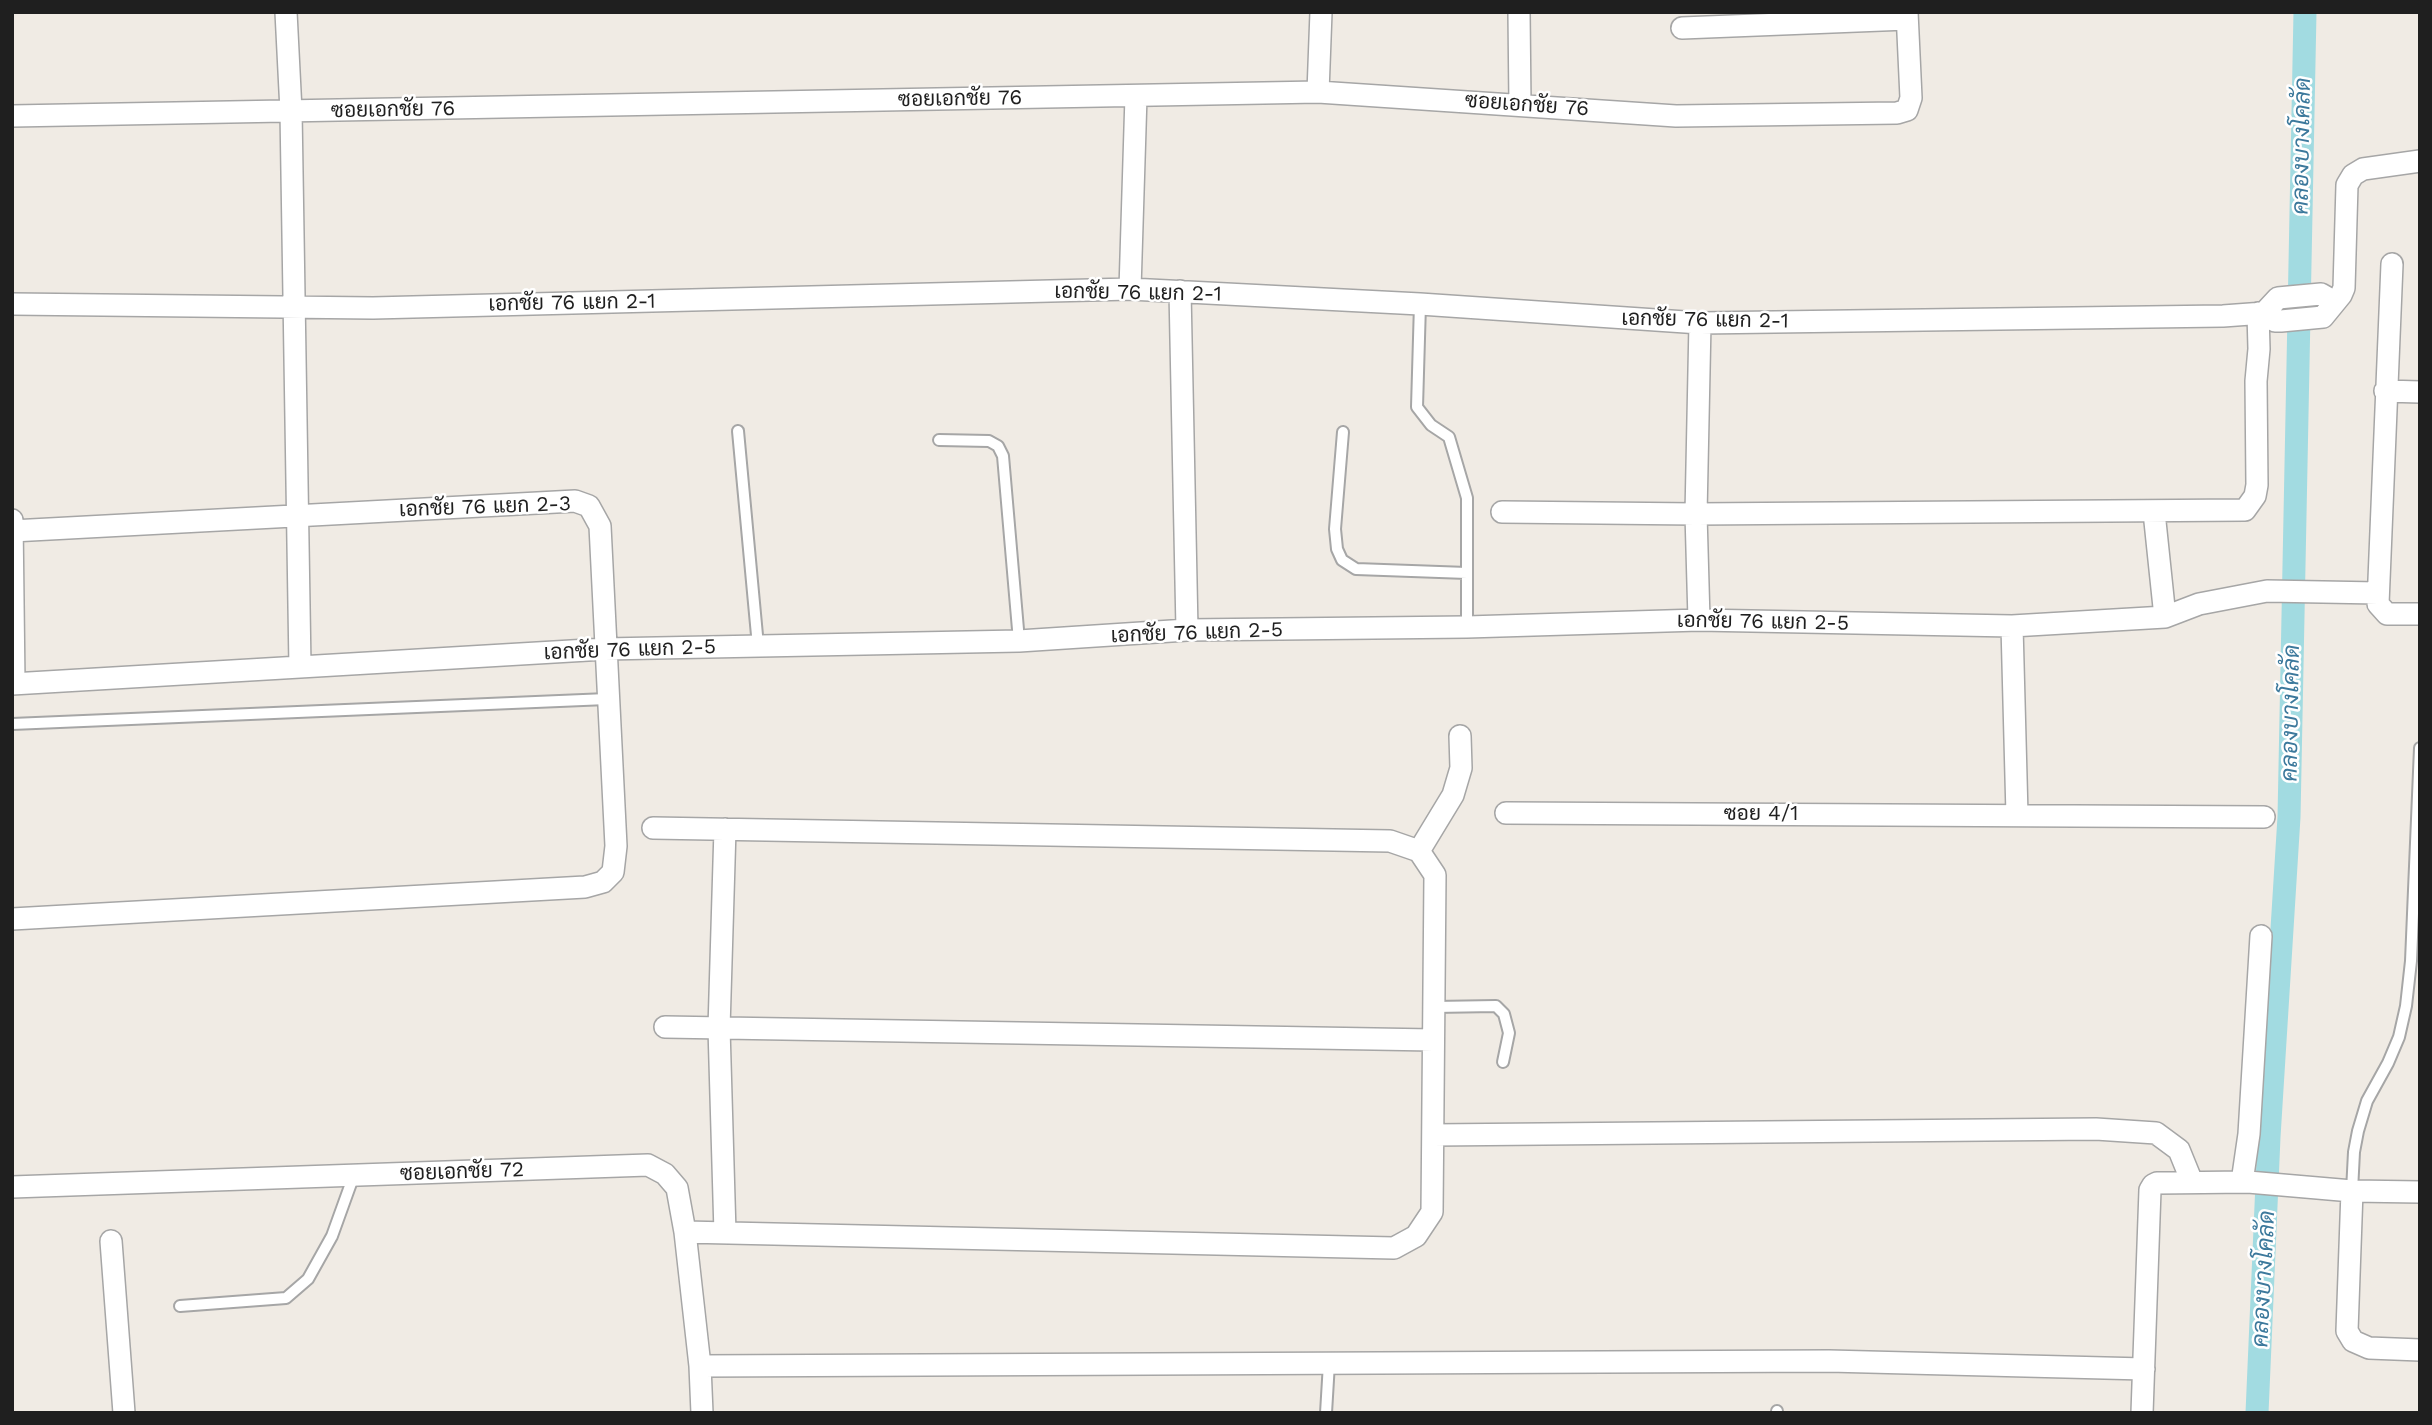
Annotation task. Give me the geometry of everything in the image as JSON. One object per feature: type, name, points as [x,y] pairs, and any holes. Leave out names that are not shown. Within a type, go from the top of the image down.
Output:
[{"type":"street","points":[[286,12],[291,111],[300,667]]},
{"type":"street","points":[[1318,92],[1321,12]]},
{"type":"street","points":[[1519,12],[1520,104]]},
{"type":"street","points":[[1682,28],[1907,16]]},
{"type":"street","name":"ซอยเอกชัย 76","points":[[12,116],[1318,92],[1676,116],[1897,113],[1907,110],[1911,98],[1907,16]]},
{"type":"street","points":[[1130,289],[1136,96]]},
{"type":"street","name":"เอกชัย 76 แยก 2-1","points":[[12,304],[293,309],[1130,289],[1420,304],[1700,323],[2223,316],[2326,304],[2341,295],[2345,281],[2347,185],[2353,175],[2363,169],[2420,162]]},
{"type":"street","points":[[2392,264],[2378,593],[2380,608],[2388,614],[2420,614]]},
{"type":"street","points":[[1180,291],[1187,630]]},
{"type":"street","points":[[1502,512],[1696,514],[2245,510],[2255,496],[2270,311]]},
{"type":"street","points":[[1699,620],[1696,514],[1700,323]]},
{"type":"street","points":[[2385,391],[2420,392]]},
{"type":"street","name":"เอกชัย 76 แยก 2-3","points":[[12,919],[584,887],[603,882],[613,872],[616,846],[600,526],[589,506],[575,501],[13,531]]},
{"type":"street","points":[[2154,512],[2165,617]]},
{"type":"street","points":[[12,518],[13,683]]},
{"type":"street","name":"เอกชัย 76 แยก 2-5","points":[[13,683],[605,649],[1019,641],[1187,630],[1467,627],[1699,620],[2012,626],[2165,617],[2199,604],[2267,591],[2378,593]]},
{"type":"street","points":[[2012,626],[2017,815]]},
{"type":"street","points":[[1419,851],[1453,795],[1461,768],[1460,736]]},
{"type":"street","name":"ซอย 4/1","points":[[1506,813],[2264,817]]},
{"type":"street","points":[[653,828],[1390,841],[1419,851],[1434,875],[1433,1212],[1416,1236],[1394,1248],[685,1232]]},
{"type":"street","points":[[725,829],[719,1028],[725,1233]]},
{"type":"street","points":[[2245,1182],[2261,936]]},
{"type":"street","points":[[665,1027],[1433,1040]]},
{"type":"street","points":[[1433,1135],[2096,1129],[2156,1133],[2179,1150],[2192,1182]]},
{"type":"street","name":"ซอยเอกชัย 72","points":[[12,1187],[648,1165],[665,1174],[677,1188],[685,1232],[700,1366],[702,1413]]},
{"type":"street","points":[[2142,1413],[2150,1190],[2157,1183],[2245,1182],[2352,1191],[2420,1192]]},
{"type":"street","points":[[2352,1191],[2347,1331],[2353,1341],[2369,1348],[2420,1350]]},
{"type":"street","points":[[111,1241],[124,1413]]},
{"type":"street","points":[[700,1366],[1829,1361],[2144,1370]]},
{"type":"lane","points":[[1420,304],[1417,407],[1431,425],[1449,437],[1467,498],[1467,627]]},
{"type":"lane","points":[[738,430],[758,646]]},
{"type":"lane","points":[[1343,432],[1335,529],[1337,549],[1342,560],[1356,569],[1467,573]]},
{"type":"lane","points":[[939,440],[989,441],[998,446],[1003,457],[1019,641]]},
{"type":"lane","points":[[12,724],[607,699]]},
{"type":"lane","points":[[2352,1191],[2358,1131],[2367,1101],[2399,1037],[2406,1006],[2411,961],[2420,748]]},
{"type":"lane","points":[[1434,1007],[1496,1006],[1504,1014],[1509,1033],[1503,1062]]},
{"type":"lane","points":[[180,1306],[286,1298],[308,1279],[332,1236],[354,1175]]},
{"type":"lane","points":[[1326,1413],[1329,1363]]},
{"type":"waterway","name":"คลองบางโคลัด","points":[[2257,1413],[2269,1137],[2289,817],[2305,12]]}]
